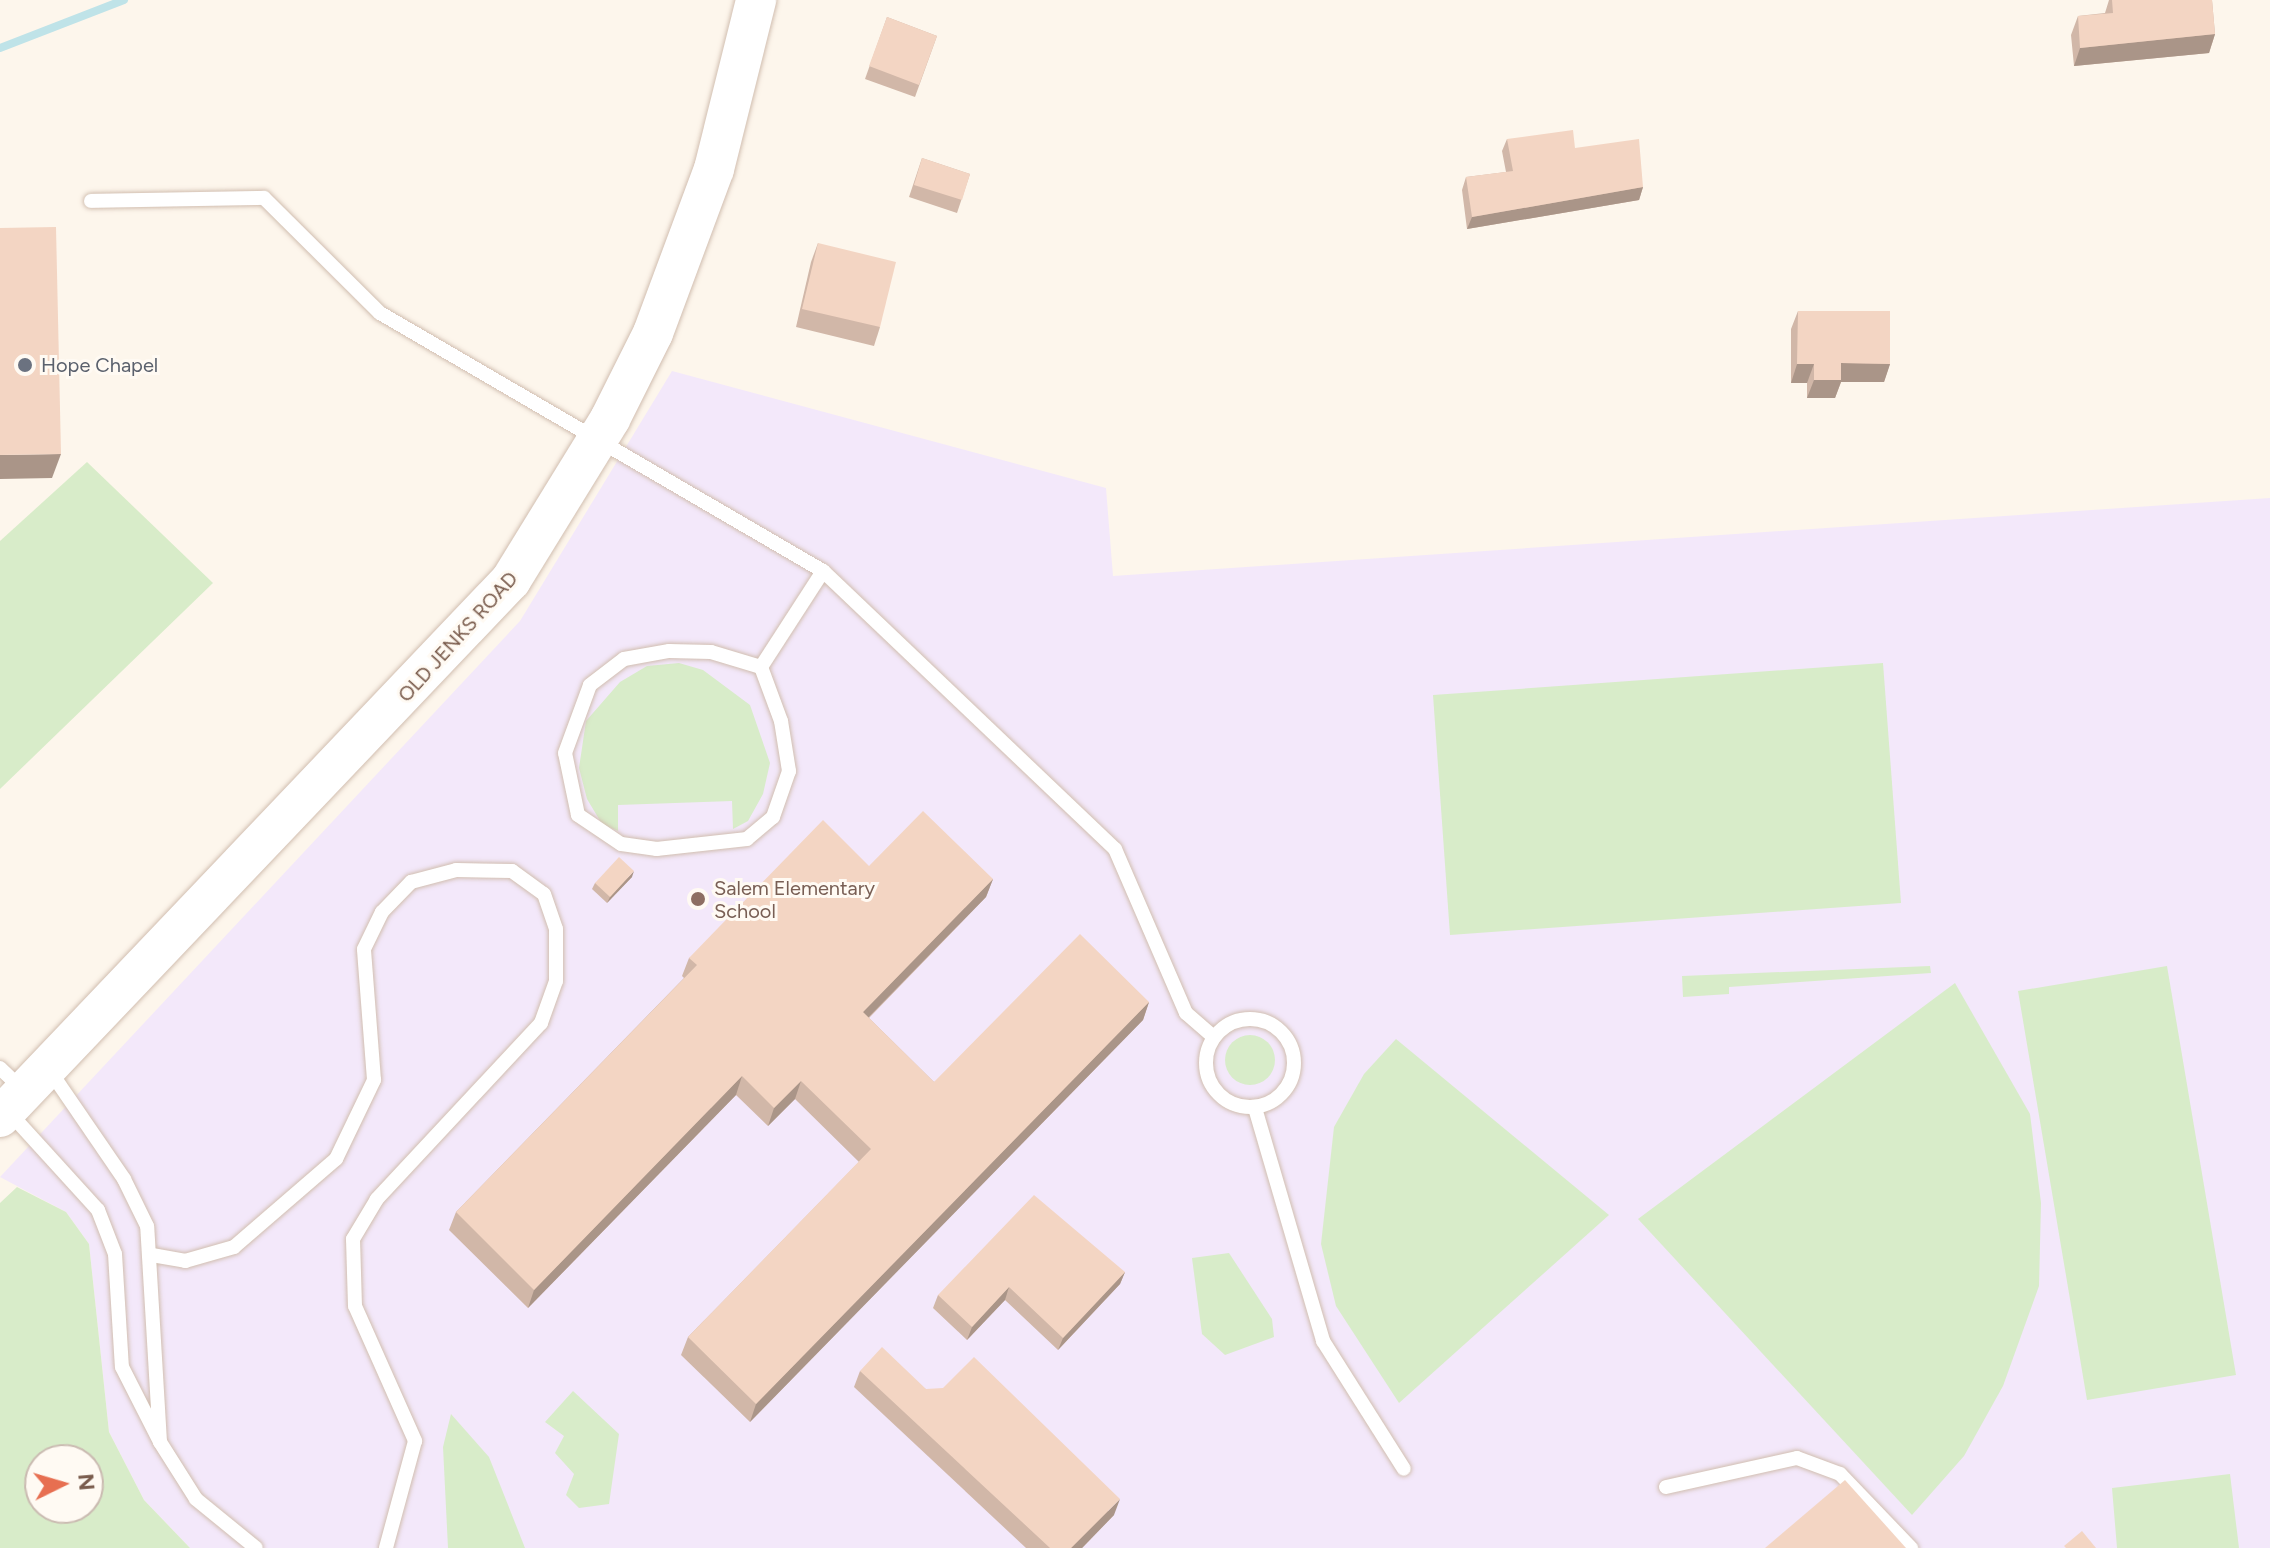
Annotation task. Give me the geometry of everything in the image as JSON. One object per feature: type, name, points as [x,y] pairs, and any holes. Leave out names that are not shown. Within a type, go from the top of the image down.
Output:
[{"type":"street","name":"OLD JENKS ROAD","points":[[16,1091],[511,580],[597,441],[674,281],[714,169],[756,0]]},
{"type":"lane","points":[[91,201],[264,198],[380,313],[823,571],[1115,849],[1186,1013],[1214,1037]]},
{"type":"lane","points":[[761,667],[711,652],[669,651],[624,659],[590,685],[565,753],[578,815],[621,844],[657,849],[747,839],[773,817],[789,771],[761,667],[823,571]]},
{"type":"lane","points":[[152,1255],[185,1261],[234,1247],[336,1159],[374,1080],[364,949],[382,912],[411,882],[456,870],[512,871],[544,894],[556,929],[556,981],[541,1023],[377,1199],[353,1239],[355,1306],[415,1441],[386,1548]]},
{"type":"lane","points":[[1252,1018],[1288,1041],[1290,1083],[1255,1108],[1215,1092],[1205,1064],[1214,1037],[1252,1018]]},
{"type":"lane","points":[[16,1091],[124,1179],[152,1255],[160,1442]]},
{"type":"lane","points":[[16,1091],[98,1210],[115,1254],[122,1367],[160,1442],[196,1499],[256,1548]]},
{"type":"lane","points":[[1255,1108],[1323,1341],[1404,1469]]},
{"type":"lane","points":[[1666,1487],[1797,1458],[1840,1474],[1911,1548]]},
{"type":"shaded area","points":[[672,371],[1106,488],[1113,576],[2270,498],[2270,1548],[190,1548],[144,1500],[109,1432],[89,1244],[66,1212],[0,1177],[520,621]]},
{"type":"green space","points":[[87,462],[213,583],[0,789],[0,541]]},
{"type":"green space","points":[[679,663],[703,670],[750,705],[770,763],[763,794],[748,821],[733,829],[732,801],[618,805],[618,831],[602,824],[587,799],[579,768],[586,721],[620,682],[647,666]]},
{"type":"green space","points":[[1883,663],[1901,903],[1450,935],[1433,695]]},
{"type":"green space","points":[[1930,966],[1931,973],[1729,987],[1729,994],[1683,997],[1682,976]]},
{"type":"green space","points":[[2167,966],[2236,1375],[2087,1400],[2018,991]]},
{"type":"green space","points":[[1955,983],[2030,1114],[2041,1203],[2039,1286],[2003,1386],[1964,1456],[1912,1515],[1638,1219]]},
{"type":"green space","points":[[1250,1035],[1267,1043],[1275,1060],[1267,1077],[1250,1085],[1233,1077],[1225,1060],[1233,1043]]},
{"type":"green space","points":[[1396,1039],[1609,1215],[1399,1403],[1336,1306],[1321,1244],[1334,1127],[1364,1074]]},
{"type":"green space","points":[[17,1187],[66,1212],[89,1244],[109,1432],[144,1500],[190,1548],[0,1548],[0,1203]]},
{"type":"green space","points":[[1229,1253],[1272,1319],[1274,1337],[1225,1355],[1202,1334],[1192,1258]]},
{"type":"green space","points":[[573,1391],[619,1434],[609,1504],[579,1508],[566,1495],[574,1474],[555,1453],[564,1436],[545,1422]]},
{"type":"green space","points":[[451,1414],[489,1457],[525,1548],[448,1548],[443,1447]]},
{"type":"green space","points":[[2230,1474],[2239,1548],[2117,1548],[2112,1488]]},
{"type":"building","points":[[2112,0],[2212,0],[2215,34],[2080,48],[2078,16],[2113,13]]},
{"type":"building","points":[[887,17],[937,36],[919,85],[869,66]]},
{"type":"building","points":[[1573,130],[1575,148],[1639,139],[1643,187],[1472,217],[1466,177],[1513,171],[1507,139]]},
{"type":"building","points":[[922,158],[970,174],[962,200],[914,185]]},
{"type":"building","name":"Hope Chapel","points":[[56,227],[61,454],[0,455],[0,228]]},
{"type":"building","points":[[818,243],[896,262],[880,327],[802,309]]},
{"type":"building","points":[[1798,311],[1890,311],[1890,364],[1841,363],[1841,380],[1814,380],[1814,364],[1797,364]]},
{"type":"building","points":[[923,811],[993,879],[863,1012],[934,1082],[1080,934],[1149,1002],[756,1404],[688,1337],[871,1149],[801,1081],[774,1108],[742,1076],[534,1290],[456,1212],[697,965],[689,958],[823,820],[869,866]]},
{"type":"building","points":[[619,857],[634,871],[610,897],[595,883]]},
{"type":"building","points":[[1034,1195],[1125,1272],[1063,1338],[1009,1287],[972,1327],[938,1295]]},
{"type":"building","points":[[882,1347],[926,1389],[943,1388],[974,1357],[1120,1499],[1071,1548],[1050,1548],[860,1371]]},
{"type":"building","points":[[1845,1480],[1906,1548],[1765,1548]]},
{"type":"building","points":[[2082,1531],[2096,1548],[2064,1546]]},
{"type":"waterway","points":[[0,48],[124,0]]},
{"type":"place","name":"Hope Chapel","points":[[25,365]]},
{"type":"place","name":"Salem Elementary School","points":[[698,899]]}]
